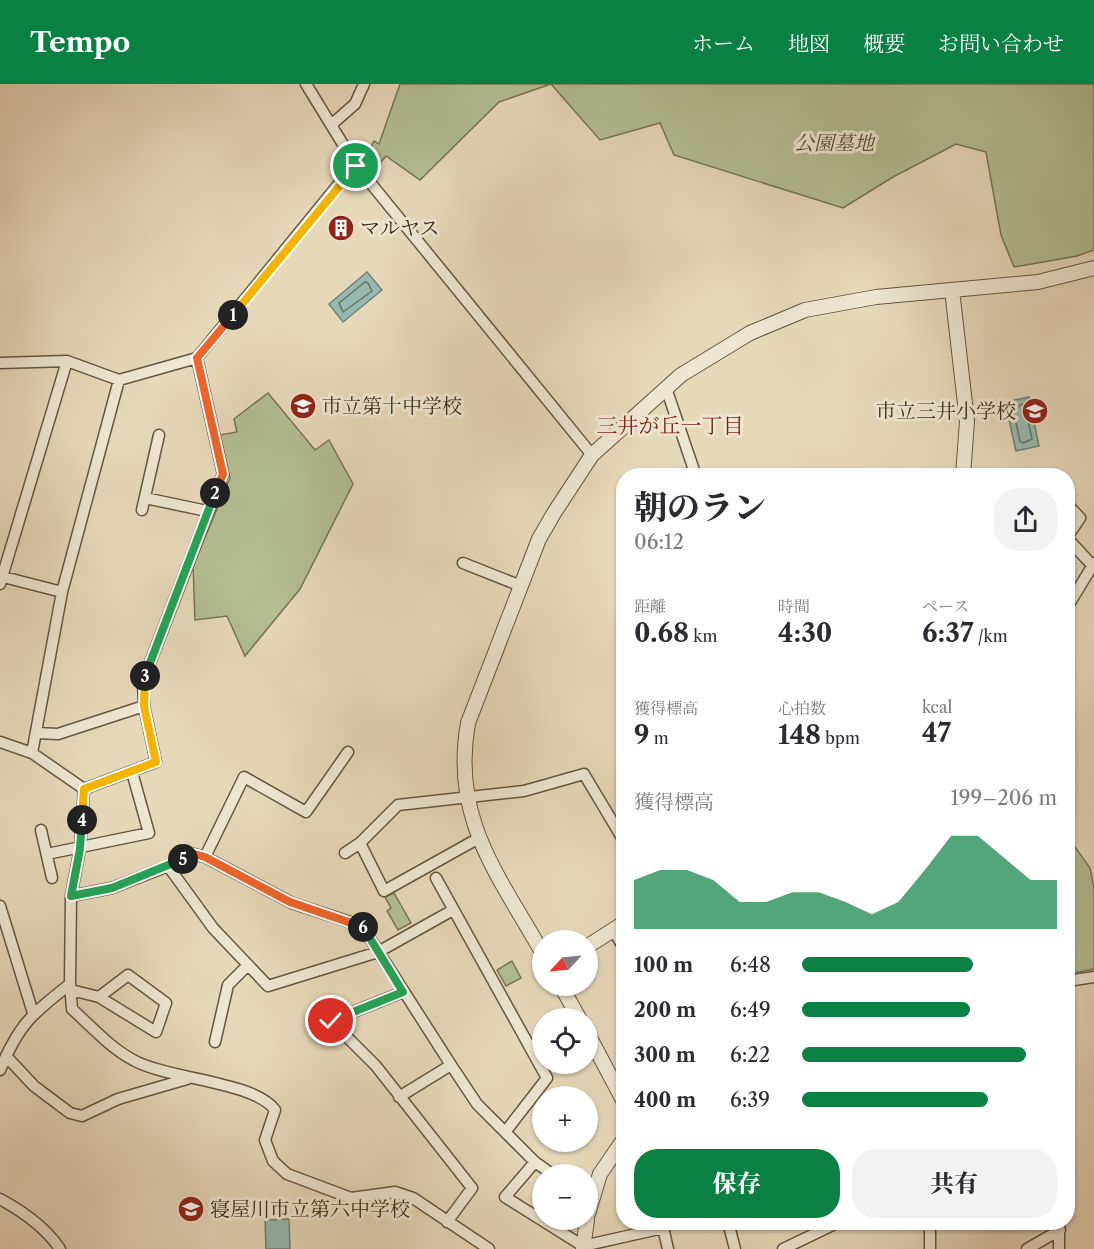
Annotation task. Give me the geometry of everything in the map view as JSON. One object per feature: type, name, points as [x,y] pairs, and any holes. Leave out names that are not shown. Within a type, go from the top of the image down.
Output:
[{"type":"street","points":[[306,84],[355,164],[592,455]]},
{"type":"street","points":[[331,125],[355,104],[364,84]]},
{"type":"street","points":[[0,363],[67,361],[118,380],[197,358],[355,164]]},
{"type":"street","points":[[532,934],[479,838],[470,817],[462,754],[468,723],[539,539],[592,455],[681,375],[735,342],[805,310],[876,297],[1038,282],[1094,268]]},
{"type":"street","points":[[952,290],[967,421],[964,468]]},
{"type":"street","points":[[84,789],[156,762],[144,706],[143,681],[223,474],[197,358]]},
{"type":"street","points":[[62,592],[1,579],[67,361]]},
{"type":"street","points":[[32,753],[62,592],[118,380]]},
{"type":"street","points":[[666,388],[693,468]]},
{"type":"street","points":[[142,510],[159,435]]},
{"type":"street","points":[[145,498],[207,511]]},
{"type":"street","points":[[1075,513],[1080,518],[1075,526]]},
{"type":"street","points":[[1075,545],[1093,564],[1075,594]]},
{"type":"street","points":[[463,563],[521,586]]},
{"type":"street","points":[[36,733],[58,734],[144,706]]},
{"type":"street","points":[[0,742],[32,753],[84,789]]},
{"type":"street","points":[[205,857],[244,777],[306,812],[348,752]]},
{"type":"street","points":[[46,854],[80,849],[149,833],[132,772]]},
{"type":"street","points":[[345,853],[360,843],[398,805],[524,791],[584,774],[616,828]]},
{"type":"street","points":[[84,789],[80,849],[71,896],[70,987],[72,1009],[117,1049],[137,1062],[187,1079],[245,1091],[270,1103],[275,1110],[265,1140],[273,1161],[287,1174],[351,1198],[395,1192],[413,1198],[489,1249]]},
{"type":"street","points":[[41,830],[52,878]]},
{"type":"street","points":[[360,843],[384,891],[479,838]]},
{"type":"street","points":[[71,896],[112,888],[194,854],[205,857],[290,902],[362,926],[477,1104],[538,1164]]},
{"type":"street","points":[[168,866],[213,928],[268,986],[378,952],[453,910]]},
{"type":"street","points":[[436,878],[547,1078],[506,1131]]},
{"type":"street","points":[[0,906],[33,1013]]},
{"type":"street","points":[[598,940],[616,929]]},
{"type":"street","points":[[215,1042],[228,985],[248,965]]},
{"type":"street","points":[[70,987],[99,997],[156,1032],[166,1003],[128,975],[99,997]]},
{"type":"street","points":[[1075,980],[1094,977]]},
{"type":"street","points":[[0,1070],[17,1032],[33,1013],[70,987]]},
{"type":"street","points":[[403,992],[331,1021],[376,1066],[472,1188],[447,1222]]},
{"type":"street","points":[[598,1049],[616,1077]]},
{"type":"street","points":[[6,1056],[34,1086],[70,1113],[82,1116],[118,1099],[187,1079]]},
{"type":"street","points":[[399,1097],[451,1065]]},
{"type":"street","points":[[598,1180],[616,1151]]},
{"type":"street","points":[[535,1162],[505,1197],[583,1247],[644,1230]]},
{"type":"street","points":[[0,1199],[15,1207],[52,1238],[60,1249]]},
{"type":"street","points":[[583,1247],[586,1230]]},
{"type":"street","points":[[663,1230],[668,1249]]},
{"type":"street","points":[[730,1230],[735,1249]]},
{"type":"street","points":[[783,1249],[822,1230]]},
{"type":"street","points":[[929,1249],[930,1230]]},
{"type":"street","points":[[1027,1249],[1054,1230]]},
{"type":"street","points":[[1059,1249],[1060,1230]]},
{"type":"green space","points":[[400,84],[551,84],[499,102],[420,180],[386,156],[373,172],[365,158],[374,141],[379,144]]},
{"type":"green space","name":"公園墓地","points":[[551,84],[1094,84],[1094,250],[1077,256],[1014,267],[1001,235],[986,152],[956,144],[893,177],[843,208],[674,155],[660,123],[600,140]]},
{"type":"green space","points":[[268,393],[315,450],[329,440],[353,484],[300,589],[245,656],[227,616],[195,620],[193,566],[230,478],[220,435],[237,432],[234,419]]},
{"type":"green space","points":[[1075,847],[1090,868],[1094,888],[1094,969],[1075,973]]},
{"type":"green space","points":[[394,893],[411,923],[398,930],[387,911],[391,908],[385,897]]},
{"type":"green space","points":[[512,961],[521,978],[506,986],[497,970]]},
{"type":"water","points":[[367,272],[382,290],[343,322],[329,304]]},
{"type":"water","points":[[1029,397],[1039,446],[1016,451],[1005,402]]},
{"type":"water","points":[[289,1219],[290,1249],[266,1249],[265,1220]]},
{"type":"place","name":"マルヤス","points":[[341,228]]},
{"type":"place","name":"市立第十中学校","points":[[303,406]]},
{"type":"place","name":"市立三井小学校","points":[[1035,411]]},
{"type":"place","name":"寝屋川市立第六中学校","points":[[191,1209]]},
{"type":"district","name":"三井が丘一丁目","points":[[670,426]]},
{"type":"route","points":[[331,1021],[403,992],[362,926],[290,902],[205,857],[194,854],[112,888],[71,896],[80,849],[84,789],[156,762],[144,706],[143,681],[223,474],[197,358],[355,164],[356,166]]}]
